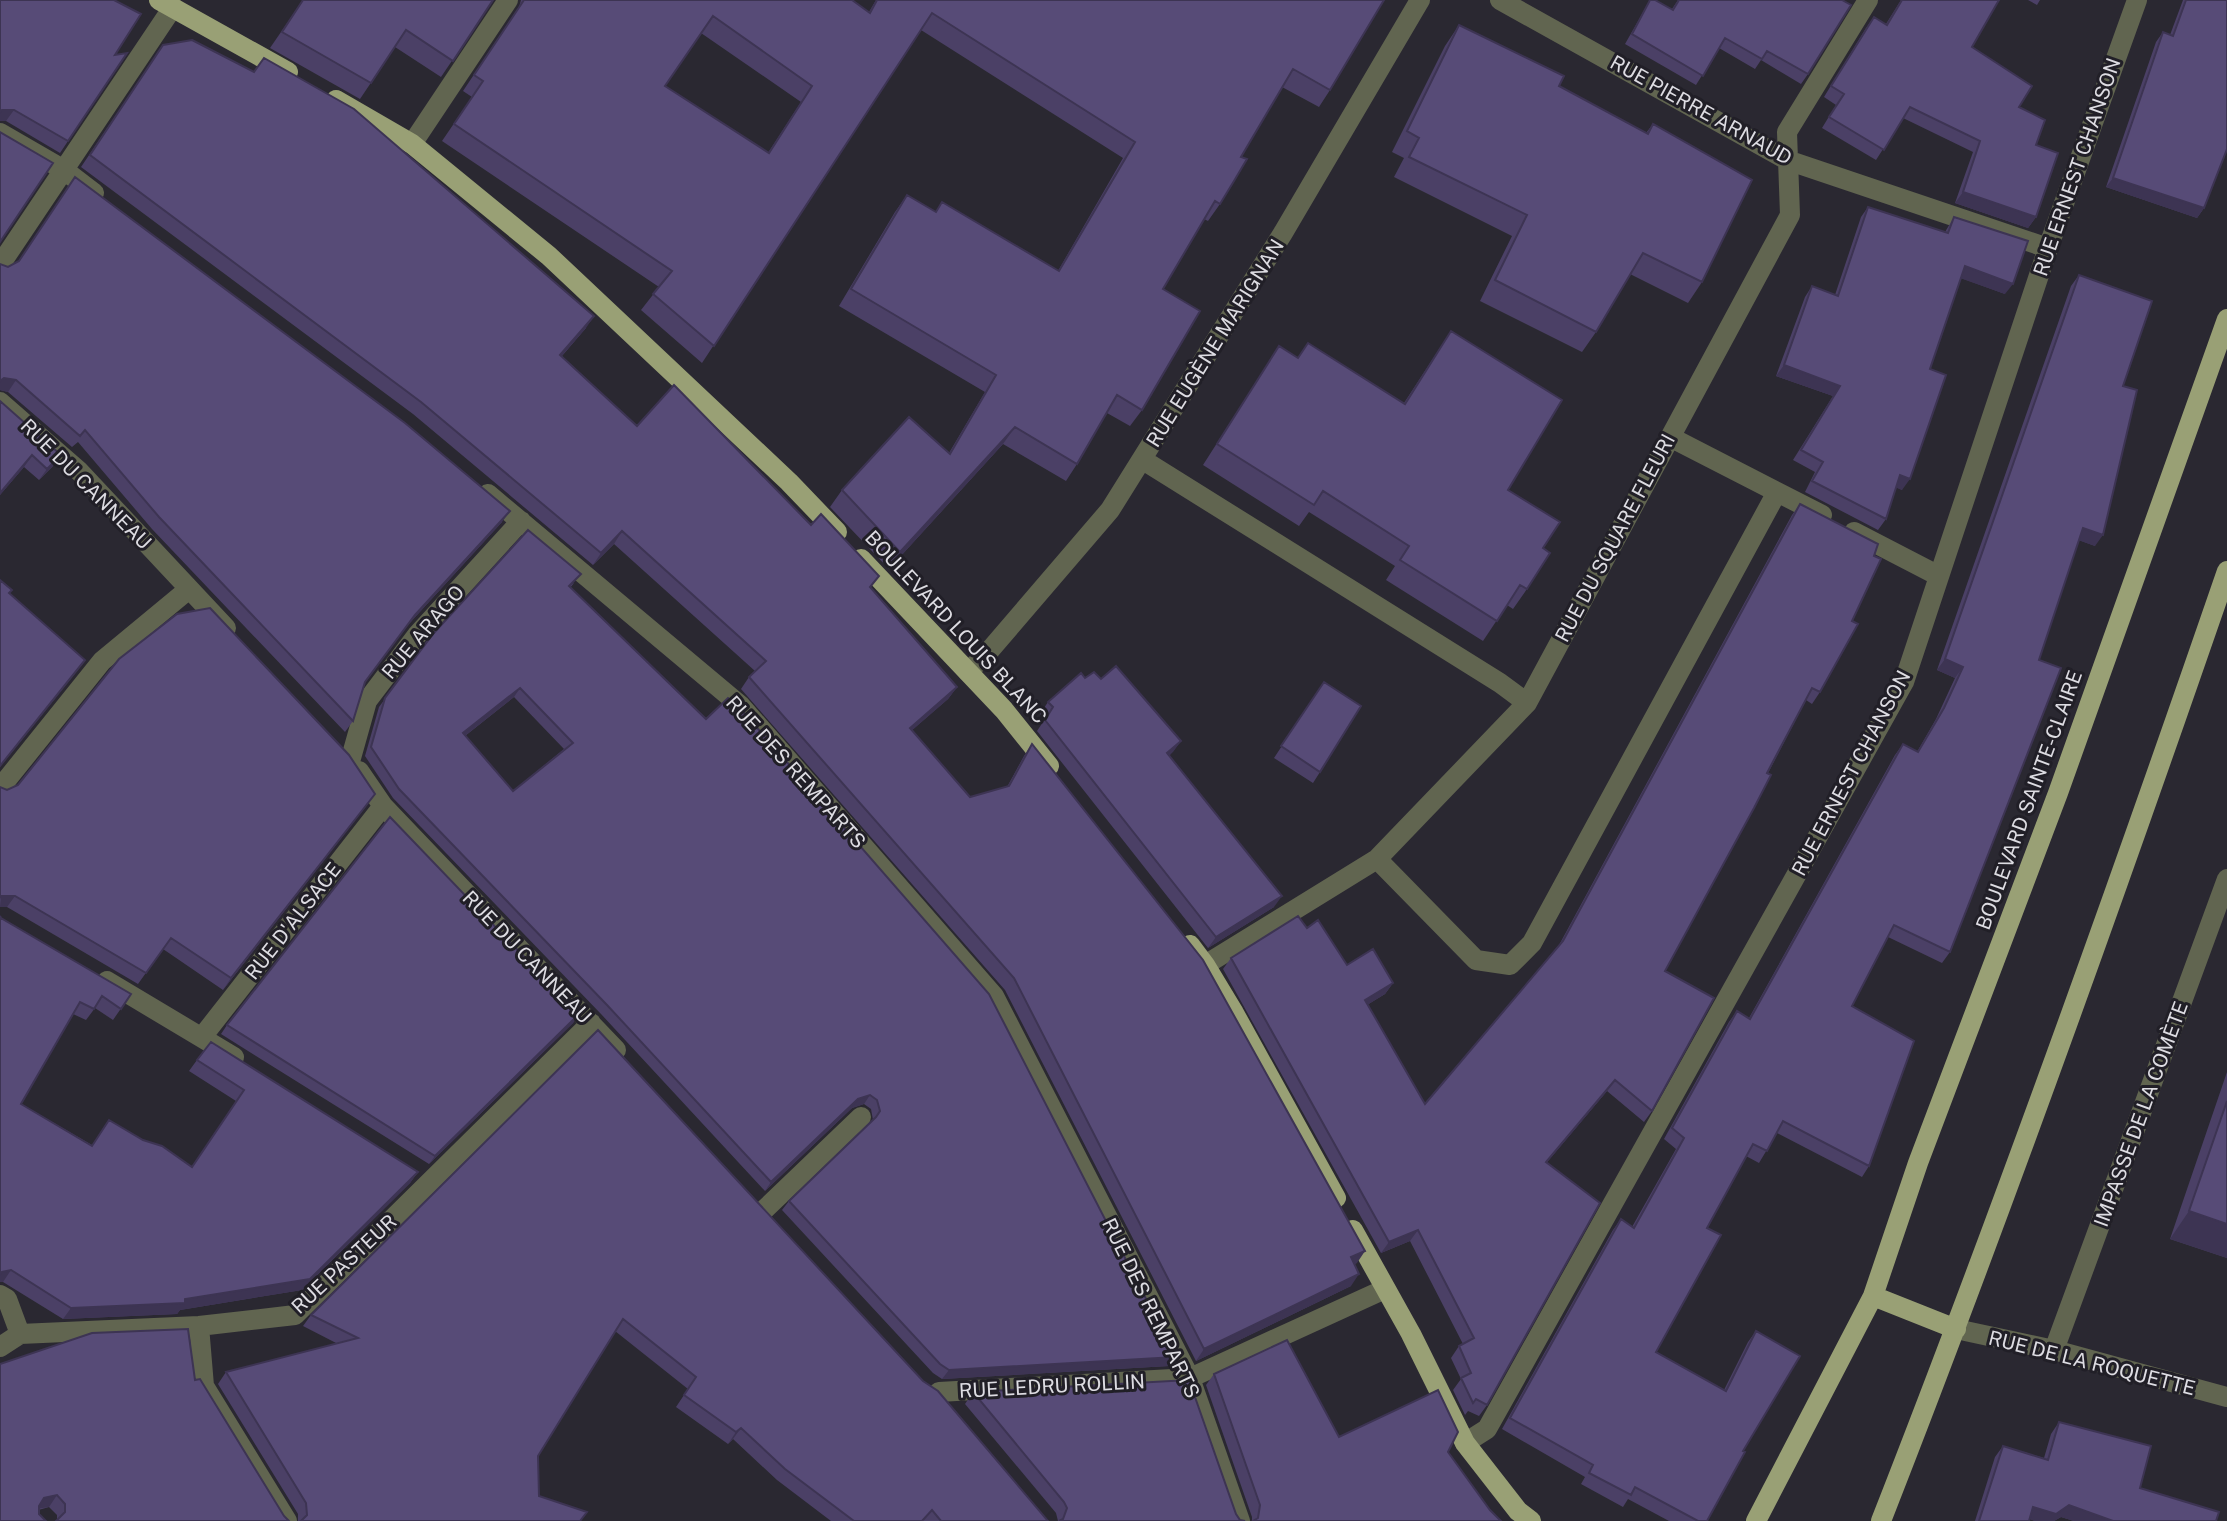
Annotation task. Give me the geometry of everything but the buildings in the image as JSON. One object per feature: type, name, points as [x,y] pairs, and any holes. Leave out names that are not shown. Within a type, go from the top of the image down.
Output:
[{"type":"main road","name":"BOULEVARD LOUIS BLANC","points":[[166,3],[412,144],[549,256],[789,482],[1004,710],[1062,783]]},
{"type":"main road","name":"BOULEVARD SAINTE-CLAIRE","points":[[1756,1521],[1873,1296],[1918,1163],[2058,793],[2227,319]]},
{"type":"main road","points":[[1881,1521],[1956,1329],[2140,823],[2227,571]]},
{"type":"main road","points":[[1176,928],[1205,965],[1234,1013],[1411,1334],[1465,1443],[1518,1511],[1531,1521]]},
{"type":"main road","points":[[1873,1296],[1956,1329]]},
{"type":"street","points":[[412,144],[508,0]]},
{"type":"street","name":"RUE EUGÈNE MARIGNAN","points":[[1420,0],[1283,233],[1143,460],[1500,683],[1527,703]]},
{"type":"street","name":"RUE PIERRE ARNAUD","points":[[1500,0],[1787,160],[2048,248]]},
{"type":"street","name":"RUE DU SQUARE FLEURI","points":[[1205,965],[1377,859],[1527,703],[1790,215],[1787,132],[1868,0]]},
{"type":"street","name":"RUE ERNEST CHANSON","points":[[1465,1443],[1487,1429],[1904,682],[2048,248],[2137,0]]},
{"type":"street","points":[[0,265],[64,170],[166,3]]},
{"type":"street","points":[[0,133],[64,170],[115,208]]},
{"type":"street","name":"RUE DU CANNEAU","points":[[0,402],[79,471],[243,645]]},
{"type":"street","points":[[1670,437],[1939,576]]},
{"type":"street","points":[[968,672],[1110,510],[1143,460]]},
{"type":"street","name":"RUE DES REMPARTS","points":[[475,482],[741,706],[994,996],[1190,1378],[1240,1521]]},
{"type":"street","points":[[1377,859],[1476,960],[1510,965],[1532,943],[1777,492]]},
{"type":"street","name":"RUE ARAGO","points":[[345,752],[367,701],[417,635],[521,521]]},
{"type":"street","points":[[0,788],[102,661],[189,589]]},
{"type":"street","name":"RUE DU CANNEAU","points":[[345,752],[383,806],[634,1069]]},
{"type":"street","name":"RUE D'ALSACE","points":[[202,1037],[383,806]]},
{"type":"street","name":"IMPASSE DE LA COMÈTE","points":[[2054,1350],[2227,879]]},
{"type":"street","points":[[94,973],[256,1071]]},
{"type":"street","name":"RUE PASTEUR","points":[[20,1334],[199,1326],[295,1315],[424,1177],[591,1023]]},
{"type":"street","points":[[764,1210],[861,1117]]},
{"type":"street","name":"RUE LEDRU ROLLIN","points":[[959,1416],[932,1388],[1190,1378],[1385,1289]]},
{"type":"street","points":[[0,1295],[7,1299],[20,1334],[0,1347]]},
{"type":"street","points":[[199,1326],[204,1386],[287,1521]]},
{"type":"street","name":"RUE DE LA ROQUETTE","points":[[1956,1329],[2054,1350],[2227,1397]]}]
